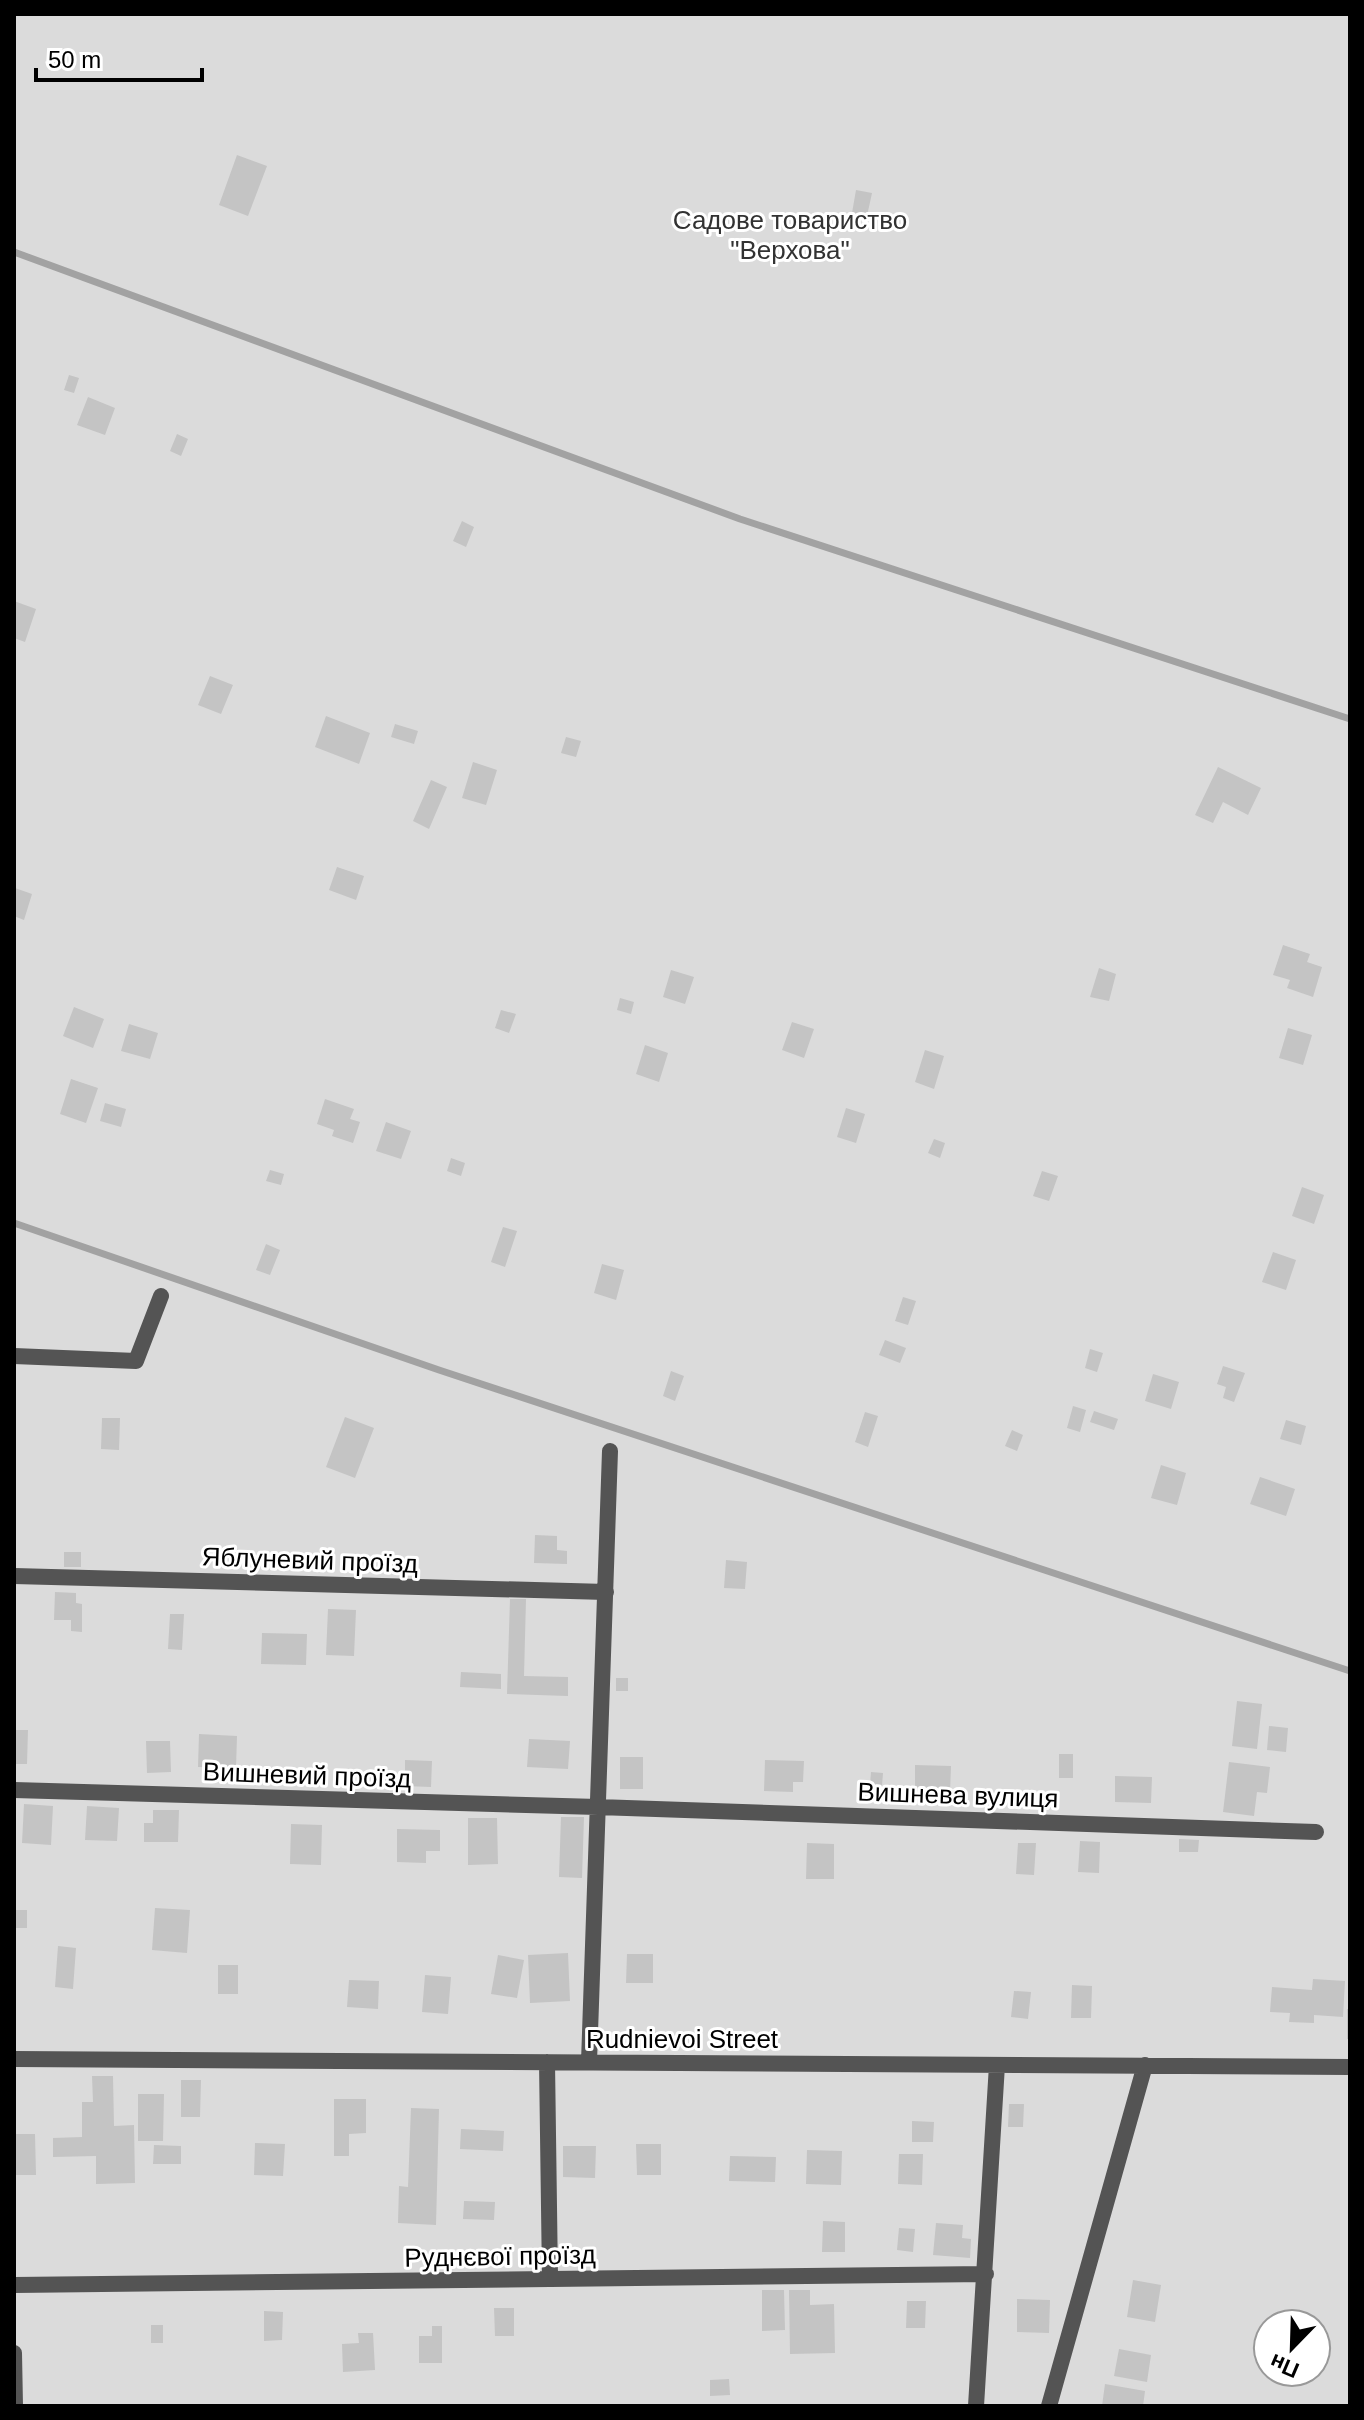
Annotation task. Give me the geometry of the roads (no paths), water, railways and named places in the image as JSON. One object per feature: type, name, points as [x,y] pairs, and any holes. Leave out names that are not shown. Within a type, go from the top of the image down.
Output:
[{"type":"street","points":[[14,1356],[136,1361],[161,1296]]},
{"type":"street","points":[[589,2062],[610,1451]]},
{"type":"street","name":"Яблуневий проїзд","points":[[14,1576],[606,1592]]},
{"type":"street","name":"Вишневий проїзд","points":[[14,1790],[598,1807]]},
{"type":"street","name":"Вишнева вулиця","points":[[598,1807],[1316,1832]]},
{"type":"street","name":"Rudnievoi Street","points":[[14,2059],[1350,2067]]},
{"type":"street","points":[[547,2062],[550,2279]]},
{"type":"street","points":[[976,2406],[997,2065]]},
{"type":"street","points":[[1049,2406],[1145,2065]]},
{"type":"street","name":"Руднєвої проїзд","points":[[14,2285],[986,2274]]},
{"type":"street","points":[[14,2353],[15,2406]]},
{"type":"waterway","points":[[14,252],[740,519],[1350,719]]},
{"type":"waterway","points":[[14,1223],[439,1370],[1350,1671]]},
{"type":"park label","name":"Садове товариство \"Верхова\"","points":[[790,235]]}]
